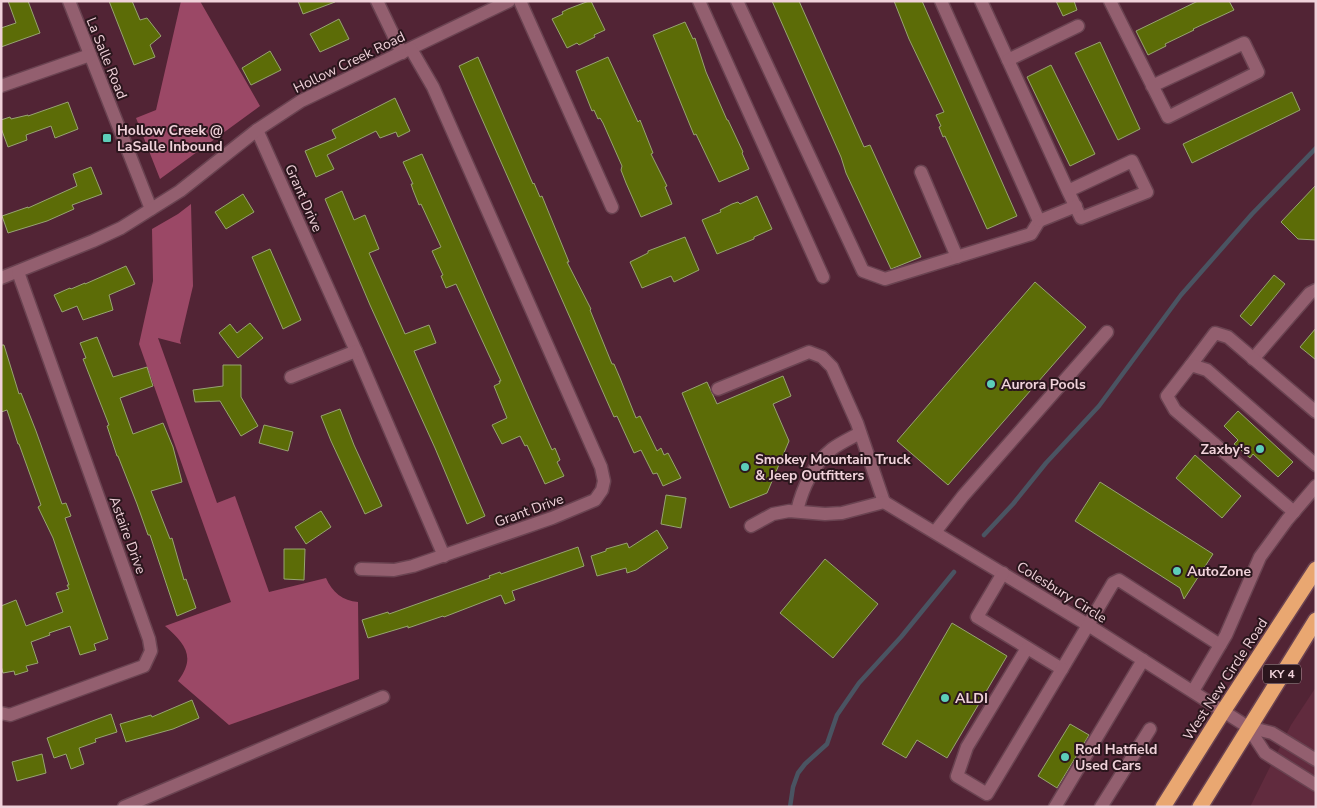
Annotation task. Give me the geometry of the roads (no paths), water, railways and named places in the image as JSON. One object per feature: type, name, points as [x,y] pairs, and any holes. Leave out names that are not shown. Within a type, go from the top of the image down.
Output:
[{"type":"highway","name":"West New Circle Road","points":[[1163,807],[1316,568]]},
{"type":"highway","name":"KY 4","points":[[1200,807],[1316,620]]},
{"type":"street","name":"La Salle Road","points":[[69,1],[152,209]]},
{"type":"street","name":"Grant Drive","points":[[257,130],[356,351],[444,556],[595,500],[602,490],[604,481],[601,467],[433,87],[406,51],[377,1]]},
{"type":"street","name":"Hollow Creek Road","points":[[1,278],[121,228],[180,191],[257,130],[308,98],[509,1]]},
{"type":"street","points":[[520,1],[612,207]]},
{"type":"street","points":[[699,1],[824,276]]},
{"type":"street","points":[[737,1],[863,271],[885,279],[1031,234],[1039,222],[1076,206]]},
{"type":"street","points":[[941,1],[1039,222]]},
{"type":"street","points":[[981,1],[1068,191],[1081,218],[1147,192],[1132,161],[1068,191]]},
{"type":"street","points":[[1110,1],[1152,86],[1168,117],[1258,72],[1244,43],[1152,86]]},
{"type":"street","points":[[1008,60],[1078,26]]},
{"type":"street","points":[[1,86],[90,55]]},
{"type":"street","points":[[921,172],[957,257]]},
{"type":"street","name":"Astaire Drive","points":[[1,713],[10,715],[144,666],[151,651],[150,639],[18,272]]},
{"type":"street","points":[[1253,359],[1310,293],[1316,290]]},
{"type":"street","points":[[935,532],[962,496],[1107,332]]},
{"type":"street","points":[[1294,512],[1175,410],[1167,396],[1215,333],[1228,337],[1316,412]]},
{"type":"street","points":[[291,377],[356,351]]},
{"type":"street","points":[[718,389],[809,352],[822,357],[832,367],[860,434],[884,502],[842,513],[825,514],[789,510],[772,514],[751,526]]},
{"type":"street","points":[[1191,365],[1207,370],[1316,465]]},
{"type":"street","points":[[797,511],[800,497],[814,469],[832,449],[860,434]]},
{"type":"street","points":[[1193,691],[1220,645],[1260,557],[1316,486]]},
{"type":"street","name":"Colesbury Circle","points":[[884,502],[1088,625],[1224,710],[1248,728]]},
{"type":"street","points":[[361,569],[394,570],[444,556]]},
{"type":"street","points":[[1003,573],[977,618],[1062,668]]},
{"type":"street","points":[[1027,648],[967,747],[957,776],[988,794],[1112,584],[1119,580],[1220,645]]},
{"type":"street","points":[[1055,807],[1143,660]]},
{"type":"street","points":[[124,807],[383,697]]},
{"type":"street","points":[[1248,728],[1272,734],[1316,760]]},
{"type":"street","points":[[1248,728],[1265,753],[1316,785]]},
{"type":"street","points":[[1101,807],[1150,729]]},
{"type":"waterway","points":[[984,535],[1013,504],[1046,463],[1099,406],[1181,295],[1252,214],[1316,148]]},
{"type":"waterway","points":[[790,807],[793,787],[798,773],[827,744],[837,715],[859,683],[901,637],[954,572]]},
{"type":"place","name":"Hollow Creek @ LaSalle Inbound","points":[[107,138]]},
{"type":"place","name":"Aurora Pools","points":[[991,384]]},
{"type":"place","name":"Zaxby's","points":[[1260,449]]},
{"type":"place","name":"Smokey Mountain Truck & Jeep Outfitters","points":[[745,467]]},
{"type":"place","name":"AutoZone","points":[[1177,571]]},
{"type":"place","name":"ALDI","points":[[945,698]]},
{"type":"place","name":"Rod Hatfield Used Cars","points":[[1065,757]]}]
